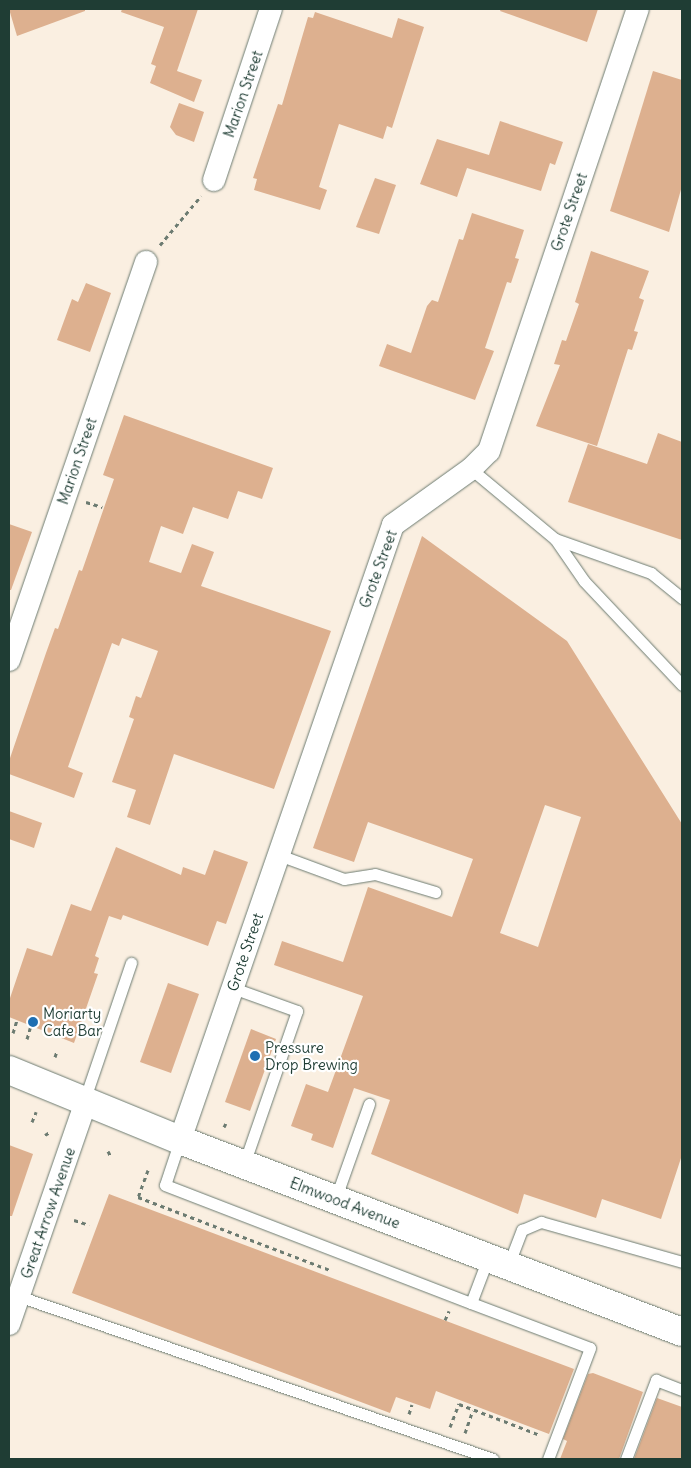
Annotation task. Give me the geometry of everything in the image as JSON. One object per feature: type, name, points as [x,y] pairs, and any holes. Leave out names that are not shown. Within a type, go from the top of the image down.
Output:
[{"type":"street","name":"Marion Street","points":[[214,180],[272,9]]},
{"type":"street","name":"Grote Street","points":[[180,1140],[393,525],[471,469],[489,451],[638,9]]},
{"type":"street","name":"Marion Street","points":[[9,660],[146,262]]},
{"type":"street","name":"Elmwood Avenue","points":[[9,1070],[180,1140],[682,1332]]},
{"type":"street","name":"Great Arrow Avenue","points":[[9,1324],[85,1101]]},
{"type":"lane","points":[[471,469],[555,539],[584,581],[682,685]]},
{"type":"lane","points":[[555,539],[651,573],[682,598]]},
{"type":"lane","points":[[279,855],[344,879],[375,874],[434,892]]},
{"type":"lane","points":[[85,1101],[131,963]]},
{"type":"lane","points":[[233,988],[297,1011],[244,1164]]},
{"type":"lane","points":[[335,1200],[369,1104]]},
{"type":"lane","points":[[180,1140],[165,1185],[590,1348],[548,1459]]},
{"type":"lane","points":[[470,1303],[522,1230],[541,1222],[682,1262]]},
{"type":"lane","points":[[18,1296],[493,1459]]},
{"type":"lane","points":[[626,1459],[656,1380],[682,1390]]},
{"type":"path","points":[[146,262],[214,180]]},
{"type":"path","points":[[89,503],[102,507]]},
{"type":"path","points":[[13,1033],[17,1020]]},
{"type":"path","points":[[26,1039],[31,1025]]},
{"type":"path","points":[[55,1057],[57,1051]]},
{"type":"path","points":[[32,1122],[36,1112]]},
{"type":"path","points":[[45,1135],[50,1132]]},
{"type":"path","points":[[108,1151],[111,1157]]},
{"type":"path","points":[[138,1197],[148,1170]]},
{"type":"path","points":[[74,1220],[89,1225]]},
{"type":"path","points":[[233,1237],[236,1230]]},
{"type":"path","points":[[445,1320],[449,1311]]},
{"type":"path","points":[[446,1437],[459,1404],[545,1437]]},
{"type":"path","points":[[466,1430],[473,1410]]},
{"type":"building","points":[[9,9],[85,9],[85,11],[17,36]]},
{"type":"building","points":[[122,9],[198,9],[177,71],[202,80],[194,102],[150,83],[156,66],[151,64],[164,27],[121,12]]},
{"type":"building","points":[[501,9],[598,9],[587,42],[500,11]]},
{"type":"building","points":[[315,12],[392,38],[398,18],[424,27],[392,128],[387,126],[383,139],[339,124],[319,187],[327,190],[320,210],[254,190],[257,179],[253,178],[278,104],[282,105],[308,17],[313,18]]},
{"type":"building","points":[[653,71],[682,80],[682,186],[669,232],[610,211]]},
{"type":"building","points":[[179,103],[204,112],[194,142],[176,135],[170,127]]},
{"type":"building","points":[[500,121],[563,142],[555,165],[550,163],[541,191],[467,168],[457,197],[420,184],[437,139],[489,155]]},
{"type":"building","points":[[375,178],[396,185],[379,234],[356,227]]},
{"type":"building","points":[[472,213],[524,230],[515,258],[519,259],[511,283],[507,282],[485,348],[494,351],[475,400],[379,366],[387,344],[411,353],[427,306],[432,300],[438,302],[459,239],[463,240]]},
{"type":"building","points":[[591,251],[649,271],[639,298],[644,300],[634,331],[638,332],[632,350],[628,349],[597,446],[536,426],[560,365],[554,364],[562,340],[566,341],[579,304],[575,302]]},
{"type":"building","points":[[86,283],[111,293],[90,352],[57,340],[72,299],[78,302]]},
{"type":"building","points":[[124,415],[273,468],[262,499],[238,491],[228,519],[193,507],[183,534],[161,526],[149,562],[181,573],[192,544],[214,552],[201,586],[331,631],[274,789],[174,754],[150,825],[127,817],[136,790],[112,782],[134,719],[129,717],[136,696],[141,698],[158,651],[122,638],[119,646],[112,643],[68,767],[83,773],[74,798],[9,774],[9,761],[46,653],[55,628],[58,629],[79,570],[82,571],[114,479],[103,475]]},
{"type":"building","points":[[658,433],[682,442],[682,540],[568,502],[588,444],[647,464]]},
{"type":"building","points":[[9,524],[32,532],[11,590],[9,590]]},
{"type":"building","points":[[422,536],[567,641],[682,824],[682,1155],[661,1219],[602,1199],[596,1218],[524,1194],[518,1214],[371,1154],[390,1100],[354,1088],[333,1148],[311,1140],[313,1134],[291,1126],[306,1084],[328,1092],[363,996],[274,965],[282,941],[343,962],[368,887],[452,917],[473,859],[368,822],[354,862],[313,848]],"holes":[[[545,805],[581,817],[538,947],[500,933]]]},
{"type":"building","points":[[9,811],[42,823],[34,848],[9,839]]},
{"type":"building","points":[[116,847],[181,875],[183,867],[205,875],[214,850],[248,862],[226,924],[217,921],[208,946],[123,915],[121,920],[109,916],[95,956],[99,958],[94,973],[98,974],[74,1043],[9,1017],[9,1001],[27,948],[52,956],[71,904],[91,911]]},
{"type":"building","points":[[168,983],[199,994],[171,1073],[140,1062]]},
{"type":"building","name":"Pressure Drop Brewing","points":[[251,1029],[276,1039],[250,1111],[225,1102]]},
{"type":"building","points":[[9,1145],[33,1154],[12,1216],[9,1216]]},
{"type":"building","points":[[109,1194],[574,1369],[549,1434],[436,1391],[430,1409],[396,1397],[390,1413],[72,1293]]},
{"type":"building","points":[[593,1373],[643,1392],[619,1459],[560,1459],[567,1441],[563,1439],[588,1374]]},
{"type":"building","points":[[657,1398],[682,1407],[682,1459],[634,1459]]},
{"type":"place","name":"Moriarty Cafe Bar","points":[[33,1022]]},
{"type":"place","name":"Pressure Drop Brewing","points":[[255,1056]]}]
